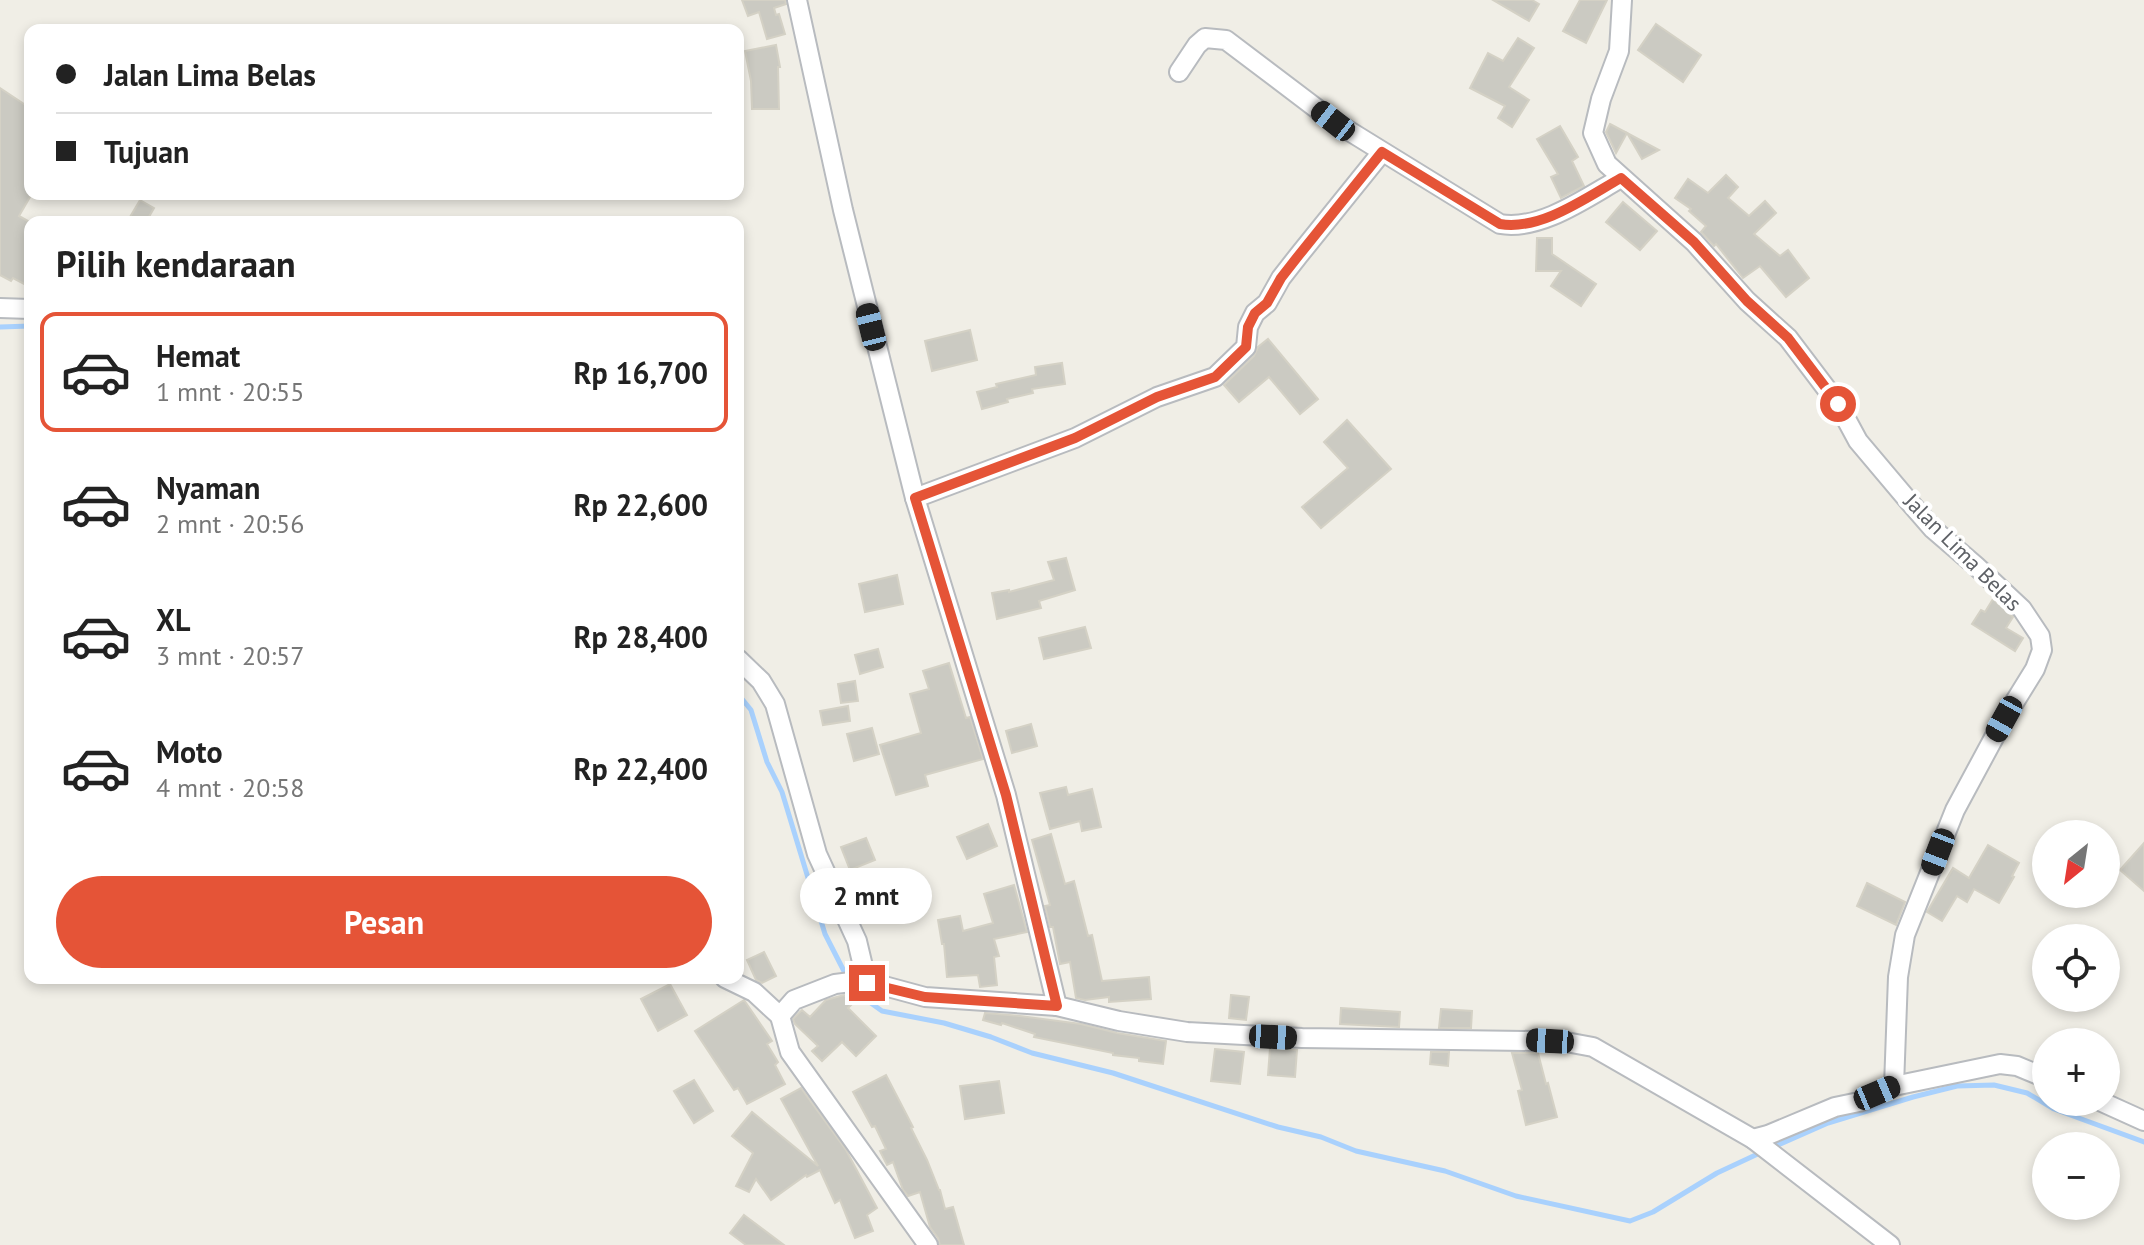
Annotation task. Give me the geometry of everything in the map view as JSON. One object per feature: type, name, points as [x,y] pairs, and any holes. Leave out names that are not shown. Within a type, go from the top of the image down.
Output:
[{"type":"street","points":[[797,0],[843,210],[915,498],[1006,795],[1057,1006]]},
{"type":"street","name":"Jalan Lima Belas","points":[[1622,0],[1619,51],[1601,99],[1593,133],[1607,164],[1694,242],[1747,301],[1788,338],[1838,404],[1858,441],[1912,505],[1933,529],[2022,609],[2040,636],[2042,650],[2035,669],[1955,810],[1905,935],[1898,977],[1894,1086]]},
{"type":"street","points":[[1179,72],[1205,38],[1226,40],[1333,121],[1500,224],[1512,226],[1554,216],[1621,178]]},
{"type":"street","points":[[915,498],[1075,438],[1157,397],[1215,377],[1246,347],[1248,327],[1255,313],[1267,303],[1281,278],[1382,152]]},
{"type":"street","points":[[0,308],[24,309]]},
{"type":"street","points":[[744,665],[761,681],[775,704],[817,854],[857,941],[851,983]]},
{"type":"street","points":[[780,1016],[794,1000],[851,983],[925,997],[1057,1006],[1119,1021],[1187,1032],[1302,1038],[1566,1042],[1593,1047],[1757,1142],[1890,1245]]},
{"type":"street","points":[[737,984],[754,992],[780,1016],[790,1052],[928,1245]]},
{"type":"street","points":[[1757,1142],[1835,1107],[1859,1102],[1894,1086],[2000,1064],[2032,1072]]},
{"type":"street","points":[[2120,1110],[2144,1121]]},
{"type":"building","points":[[742,0],[785,0],[786,4],[774,8],[785,34],[767,39],[759,12],[748,16]]},
{"type":"building","points":[[1493,0],[1532,0],[1539,4],[1529,21]]},
{"type":"building","points":[[1580,0],[1607,0],[1586,43],[1563,31]]},
{"type":"building","points":[[1656,24],[1701,55],[1683,82],[1638,50]]},
{"type":"building","points":[[1518,38],[1534,48],[1509,87],[1529,100],[1512,127],[1498,118],[1505,106],[1470,88],[1488,53],[1503,61]]},
{"type":"building","points":[[776,45],[780,67],[779,109],[752,109],[745,51]]},
{"type":"building","points":[[0,88],[24,104],[24,200],[28,200],[19,216],[24,219],[24,284],[0,275]]},
{"type":"building","points":[[1610,124],[1627,133],[1616,153],[1606,132]]},
{"type":"building","points":[[1560,126],[1578,157],[1572,161],[1584,186],[1561,198],[1551,177],[1558,174],[1537,139]]},
{"type":"building","points":[[1627,133],[1659,150],[1642,159]]},
{"type":"building","points":[[1726,175],[1738,187],[1728,198],[1749,216],[1765,201],[1776,213],[1754,234],[1780,256],[1788,250],[1809,278],[1786,297],[1760,266],[1743,278],[1716,244],[1714,246],[1701,232],[1706,226],[1689,211],[1691,209],[1675,198],[1688,179],[1708,193]]},
{"type":"building","points":[[140,200],[154,208],[149,216],[131,216]]},
{"type":"building","points":[[1623,202],[1657,231],[1640,250],[1606,222]]},
{"type":"building","points":[[1537,238],[1552,238],[1552,254],[1596,284],[1581,306],[1551,286],[1561,271],[1536,271]]},
{"type":"building","points":[[970,330],[977,360],[932,371],[925,341]]},
{"type":"building","points":[[1268,339],[1318,399],[1300,414],[1269,377],[1239,402],[1224,385]]},
{"type":"building","points":[[1062,363],[1065,384],[1032,389],[1033,393],[982,409],[977,392],[997,387],[996,384],[1036,375],[1035,367]]},
{"type":"building","points":[[1347,420],[1391,469],[1321,528],[1302,507],[1348,468],[1324,442]]},
{"type":"building","points":[[1066,558],[1075,590],[1039,601],[1041,608],[997,619],[992,593],[1009,592],[1054,580],[1048,562]]},
{"type":"building","points":[[897,575],[903,604],[865,612],[859,584]]},
{"type":"building","points":[[1993,599],[2013,617],[2006,628],[2023,638],[2015,651],[1972,624]]},
{"type":"building","points":[[1085,627],[1091,648],[1044,659],[1039,638]]},
{"type":"building","points":[[878,649],[883,667],[860,674],[855,655]]},
{"type":"building","points":[[949,663],[983,759],[925,775],[928,786],[896,795],[880,745],[921,733],[910,694],[929,689],[923,671]]},
{"type":"building","points":[[855,681],[858,701],[841,703],[838,684]]},
{"type":"building","points":[[848,706],[850,721],[823,725],[820,711]]},
{"type":"building","points":[[1031,724],[1037,746],[1012,753],[1006,731]]},
{"type":"building","points":[[872,728],[879,754],[854,761],[847,734]]},
{"type":"building","points":[[1066,787],[1068,795],[1092,789],[1101,827],[1082,831],[1080,821],[1050,829],[1040,793]]},
{"type":"building","points":[[988,824],[997,846],[967,859],[957,837]]},
{"type":"building","points":[[1051,834],[1065,884],[1074,881],[1088,936],[1092,935],[1102,981],[1149,977],[1151,999],[1109,1002],[1109,997],[1076,998],[1070,962],[1060,964],[1053,927],[1050,927],[1045,906],[1050,905],[1032,840]]},
{"type":"building","points":[[866,838],[875,860],[850,870],[841,847]]},
{"type":"building","points":[[2144,843],[2144,891],[2120,870]]},
{"type":"building","points":[[1988,845],[2019,863],[1999,903],[1974,889],[1967,902],[1957,896],[1942,921],[1927,912],[1953,868],[1969,878]]},
{"type":"building","points":[[1867,883],[1905,902],[1896,925],[1857,906]]},
{"type":"building","points":[[1014,885],[1027,932],[994,939],[999,956],[994,957],[997,985],[980,987],[978,975],[947,977],[938,920],[960,916],[963,931],[993,923],[984,894]]},
{"type":"building","points":[[764,952],[776,976],[762,983],[756,980],[747,960]]},
{"type":"building","points":[[670,984],[687,1015],[658,1031],[641,999]]},
{"type":"building","points":[[844,995],[853,1003],[848,1008],[876,1036],[856,1056],[842,1042],[822,1061],[812,1051],[818,1046],[793,1019],[802,1010],[810,1017],[826,1000]]},
{"type":"building","points":[[1231,995],[1249,997],[1246,1020],[1229,1018]]},
{"type":"building","points":[[744,1000],[772,1041],[767,1044],[778,1062],[775,1065],[785,1084],[747,1104],[738,1088],[734,1090],[695,1031]]},
{"type":"building","points":[[1341,1008],[1400,1012],[1399,1027],[1340,1024]]},
{"type":"building","points":[[1441,1009],[1472,1011],[1471,1028],[1439,1028]]},
{"type":"building","points":[[985,1013],[1081,1024],[1166,1041],[1163,1064],[1034,1037],[1035,1034],[1002,1023],[983,1020]]},
{"type":"building","points":[[1270,1048],[1297,1050],[1295,1077],[1268,1075]]},
{"type":"building","points":[[1215,1049],[1244,1052],[1240,1084],[1211,1081]]},
{"type":"building","points":[[1431,1052],[1449,1052],[1448,1066],[1430,1064]]},
{"type":"building","points":[[1512,1053],[1538,1053],[1557,1117],[1526,1125],[1518,1091],[1522,1090]]},
{"type":"building","points":[[886,1075],[913,1127],[945,1209],[953,1207],[964,1245],[940,1245],[930,1227],[920,1192],[908,1196],[893,1162],[887,1165],[880,1151],[886,1149],[853,1092]]},
{"type":"building","points":[[694,1080],[713,1111],[694,1123],[674,1091]]},
{"type":"building","points":[[999,1081],[1004,1113],[965,1119],[960,1086]]},
{"type":"building","points":[[801,1088],[846,1150],[877,1208],[867,1215],[873,1231],[855,1238],[840,1200],[835,1203],[820,1170],[806,1175],[771,1200],[756,1179],[749,1192],[736,1186],[753,1153],[732,1136],[752,1112],[818,1166],[781,1099]]},
{"type":"building","points":[[744,1215],[784,1245],[746,1245],[730,1233]]},
{"type":"waterway","points":[[0,327],[24,326]]},
{"type":"waterway","points":[[744,701],[751,710],[767,762],[782,792],[825,934],[848,979]]},
{"type":"waterway","points":[[852,988],[882,1011],[944,1023],[1032,1053],[1113,1073],[1278,1127],[1321,1137],[1356,1151],[1445,1171],[1516,1196],[1630,1221],[1653,1212],[1717,1173],[1762,1152]]},
{"type":"waterway","points":[[1771,1148],[1828,1123],[1913,1097],[1957,1086],[1994,1085],[2027,1093],[2054,1109],[2144,1142]]},
{"type":"route","points":[[867,983],[925,997],[1057,1006],[1006,795],[915,498],[1075,438],[1157,397],[1215,377],[1246,347],[1248,327],[1255,313],[1267,303],[1281,278],[1382,152],[1500,224],[1512,226],[1554,216],[1621,178],[1694,242],[1747,301],[1788,338],[1838,404]]}]
